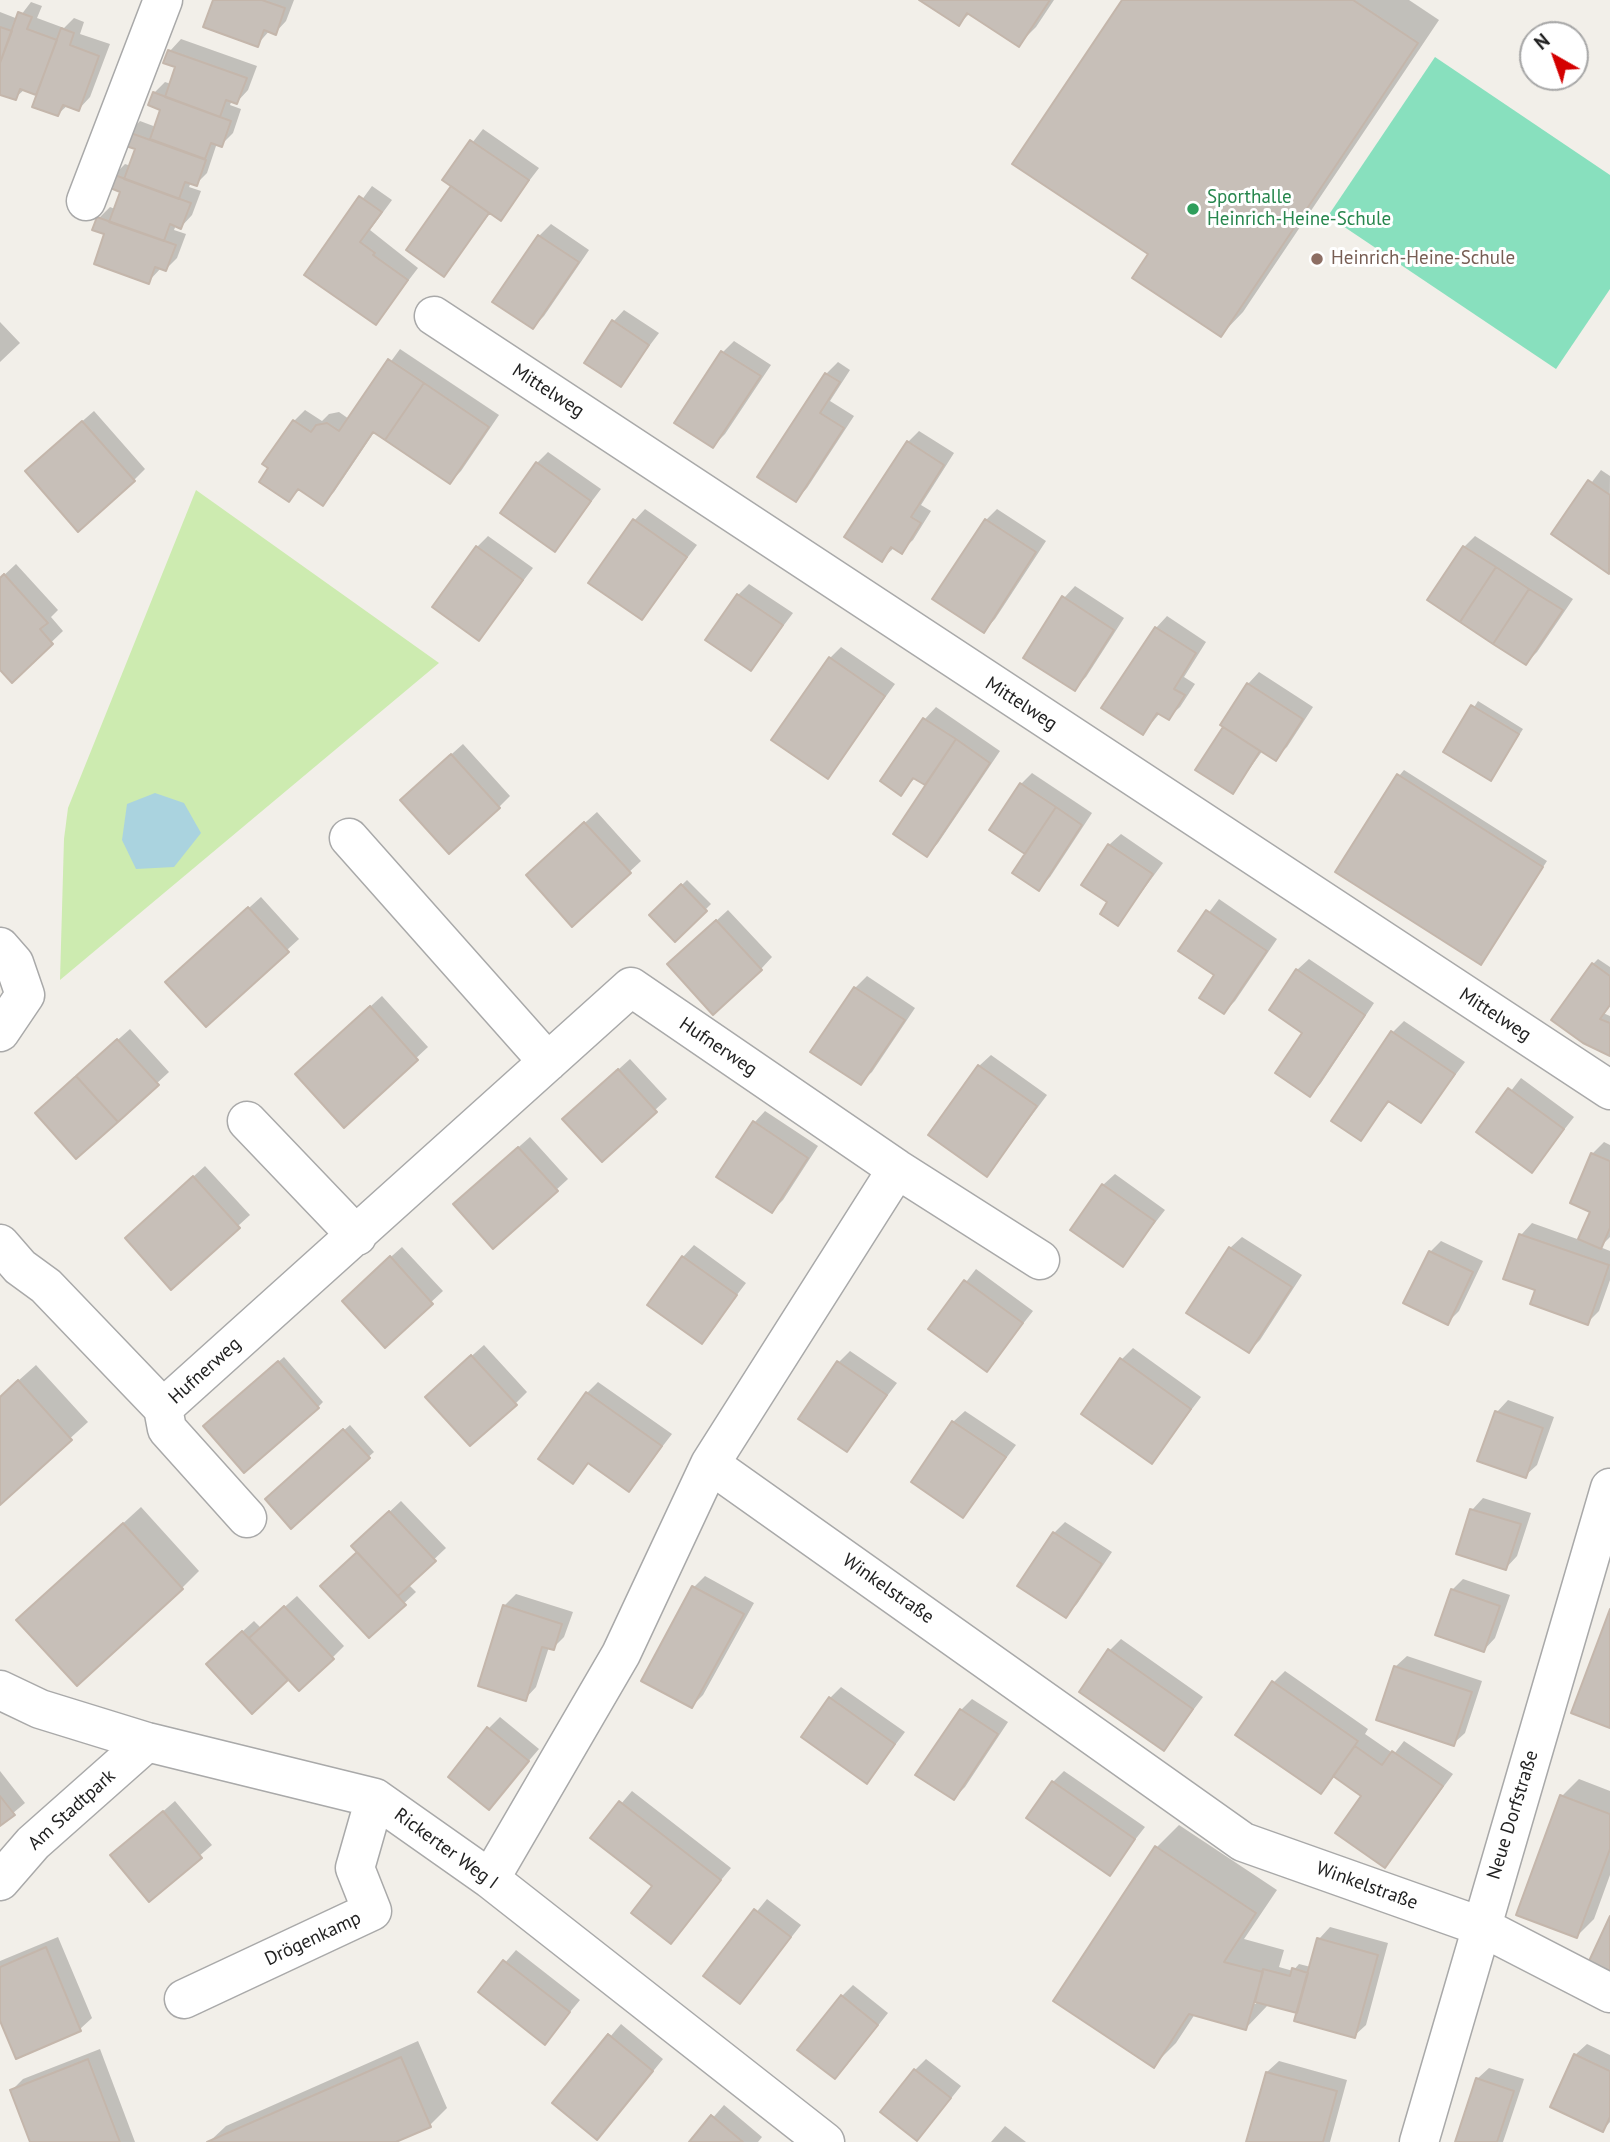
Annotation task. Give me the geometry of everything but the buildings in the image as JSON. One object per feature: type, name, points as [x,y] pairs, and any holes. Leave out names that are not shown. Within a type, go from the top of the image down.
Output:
[{"type":"street","points":[[86,201],[163,0]]},
{"type":"street","name":"Mittelweg","points":[[434,316],[1610,1090]]},
{"type":"street","points":[[349,838],[548,1062]]},
{"type":"street","points":[[0,947],[14,963],[25,995],[0,1032]]},
{"type":"street","name":"Hufnerweg","points":[[0,1244],[20,1267],[46,1286],[163,1408],[631,987],[897,1169],[1040,1260]]},
{"type":"street","points":[[247,1121],[357,1236]]},
{"type":"street","points":[[489,1879],[621,1654],[710,1464],[897,1169]]},
{"type":"street","points":[[163,1408],[167,1429],[247,1518]]},
{"type":"street","name":"Winkelstraße","points":[[710,1464],[1243,1842],[1480,1926],[1610,1993]]},
{"type":"street","name":"Neue Dorfstraße","points":[[1419,2142],[1610,1488]]},
{"type":"street","name":"Rickerter Weg I","points":[[0,1690],[40,1709],[148,1742],[375,1798],[489,1879],[825,2142]]},
{"type":"street","name":"Am Stadtpark","points":[[0,1881],[33,1843],[148,1742]]},
{"type":"street","name":"Drögenkamp","points":[[184,1999],[372,1911],[355,1868],[375,1798]]},
{"type":"green space","points":[[1435,57],[1610,175],[1610,289],[1556,369],[1328,216]]},
{"type":"green space","points":[[196,490],[439,663],[60,980],[64,839],[68,808]]},
{"type":"water","points":[[155,793],[184,803],[201,833],[174,867],[136,869],[122,840],[127,804]]},
{"type":"place","name":"Sporthalle Heinrich-Heine-Schule","points":[[1193,209]]},
{"type":"place","name":"Heinrich-Heine-Schule","points":[[1317,259]]}]
